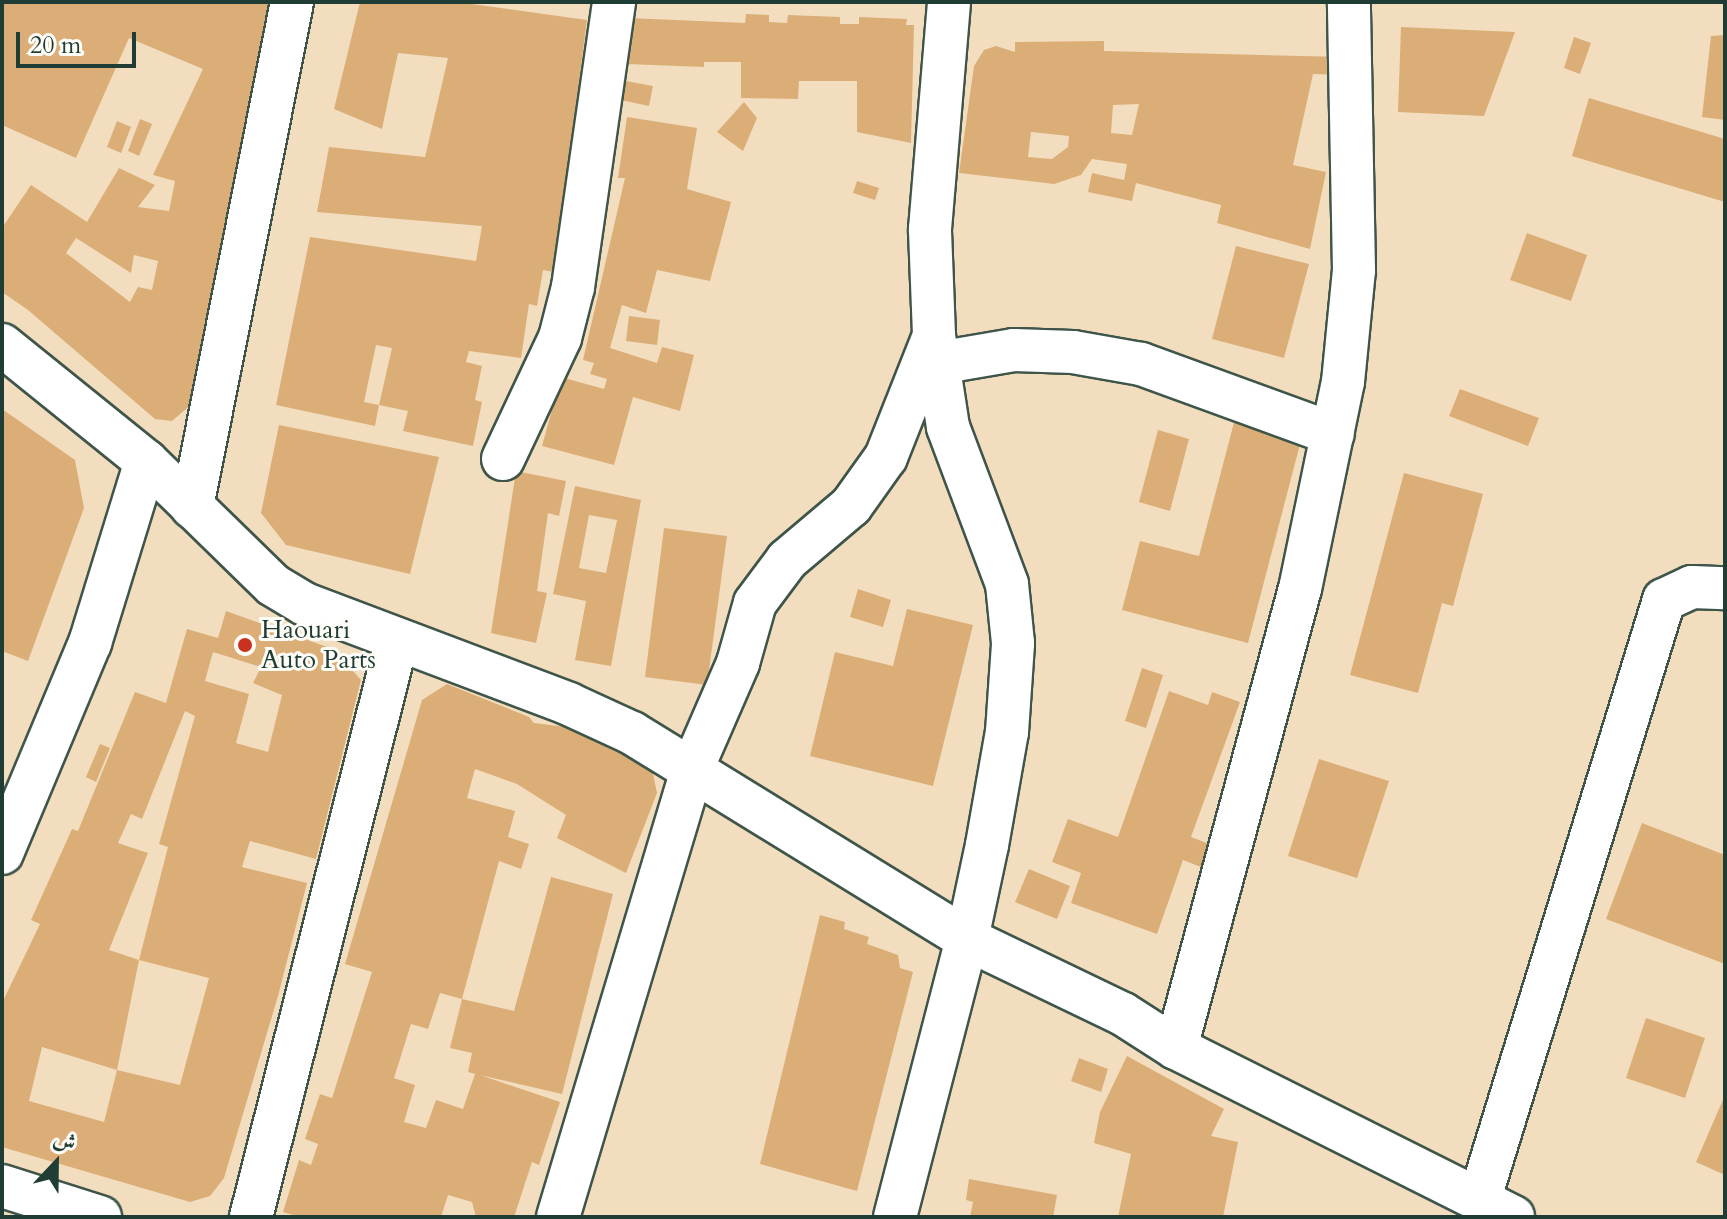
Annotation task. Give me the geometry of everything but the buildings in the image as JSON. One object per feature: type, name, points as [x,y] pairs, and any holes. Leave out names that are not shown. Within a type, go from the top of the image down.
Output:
[{"type":"street","points":[[192,507],[292,2]]},
{"type":"street","points":[[503,459],[560,338],[573,287],[614,2]]},
{"type":"street","points":[[895,1217],[967,939],[1007,732],[1013,643],[1007,584],[948,427],[936,349],[930,229],[949,2]]},
{"type":"street","points":[[1176,1048],[1300,589],[1343,382],[1354,270],[1349,2]]},
{"type":"street","points":[[2,345],[146,461],[273,585],[305,604],[569,704],[632,733],[967,939],[1123,1014],[1176,1048],[1496,1209],[1664,600],[1692,587],[1725,588]]},
{"type":"street","points":[[936,349],[1073,352],[1141,364],[1333,434]]},
{"type":"street","points":[[558,1217],[692,769],[738,663],[755,603],[787,560],[851,506],[886,457],[936,349]]},
{"type":"street","points":[[2,853],[90,643],[146,461]]},
{"type":"street","points":[[251,1217],[397,640]]},
{"type":"street","points":[[2,1186],[100,1217]]},
{"type":"place","name":"Haouari Auto Parts","points":[[245,645]]}]
